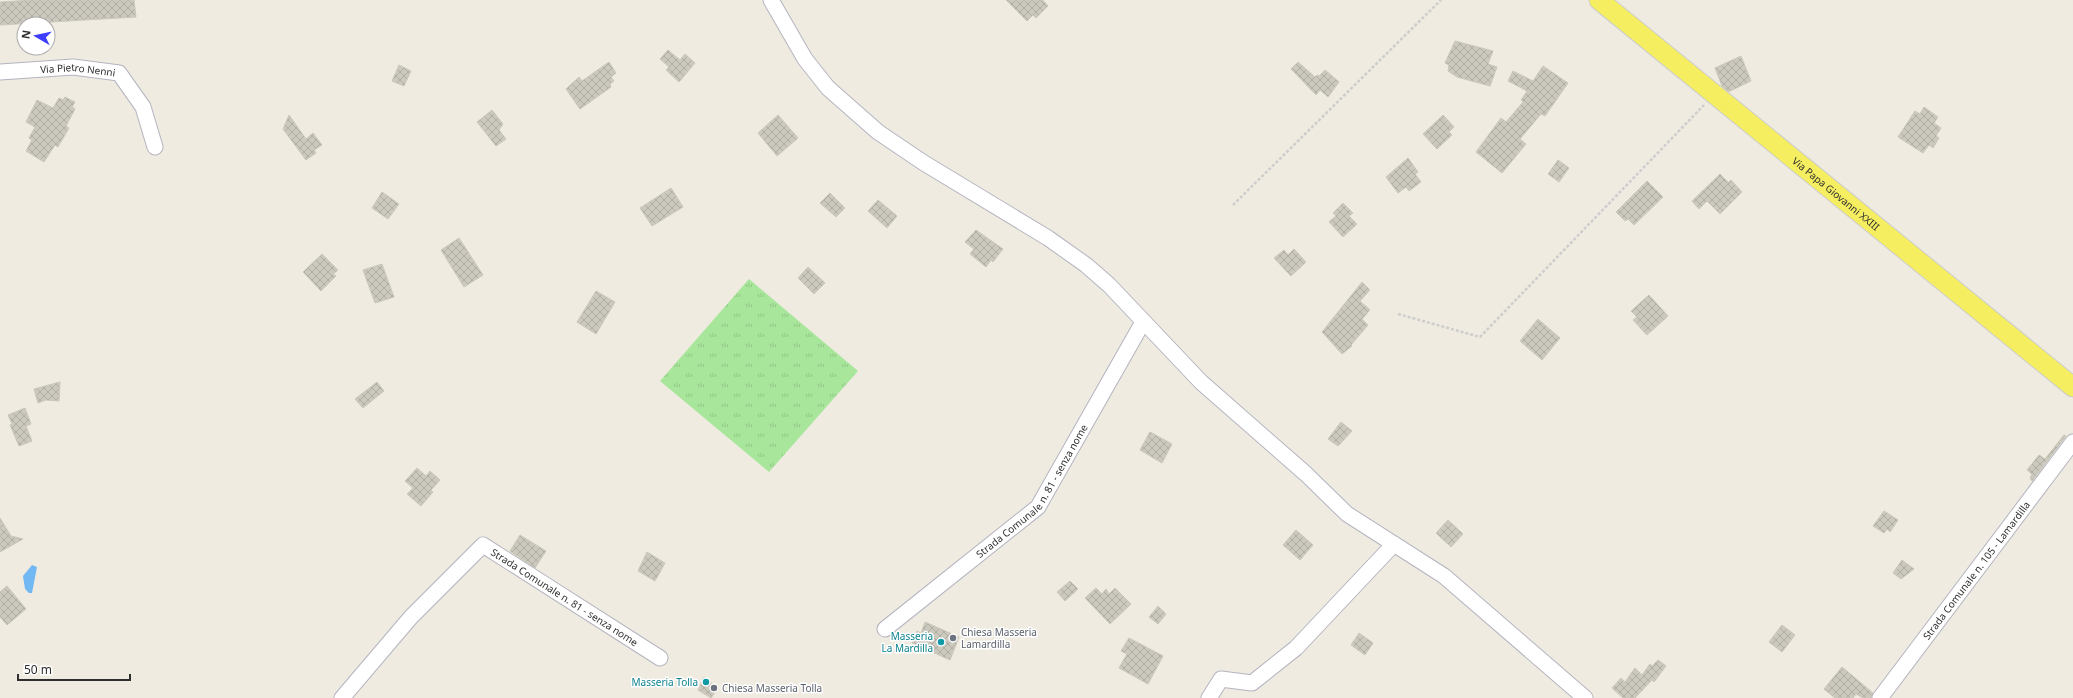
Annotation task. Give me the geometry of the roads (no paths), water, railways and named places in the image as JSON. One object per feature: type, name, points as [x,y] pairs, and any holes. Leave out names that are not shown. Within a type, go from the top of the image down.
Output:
[{"type":"main road","name":"Via Papa Giovanni XXIII","points":[[1598,0],[2073,387]]},
{"type":"street","points":[[771,0],[805,59],[828,88],[878,132],[924,163],[1048,238],[1086,265],[1109,285],[1201,382],[1300,469],[1347,514],[1450,581],[1585,698]]},
{"type":"street","name":"Via Pietro Nenni","points":[[0,72],[73,67],[119,72],[143,107],[155,147]]},
{"type":"street","name":"Strada Comunale n. 81 - senza nome","points":[[885,629],[1038,507],[1143,322]]},
{"type":"street","name":"Strada Comunale n. 105 - Lamardilla","points":[[1880,698],[2073,442]]},
{"type":"street","points":[[1208,698],[1221,679],[1252,683],[1296,648],[1394,544]]},
{"type":"street","name":"Strada Comunale n. 81 - senza nome","points":[[342,698],[411,617],[483,545],[660,658]]},
{"type":"water","points":[[32,565],[37,567],[32,593],[29,593],[25,589],[23,576]]},
{"type":"place","name":"Chiesa Masseria Lamardilla","points":[[953,638]]},
{"type":"place","name":"Masseria La Mardilla","points":[[941,642]]},
{"type":"place","name":"Masseria Tolla","points":[[706,682]]},
{"type":"place","name":"Chiesa Masseria Tolla","points":[[714,688]]}]
